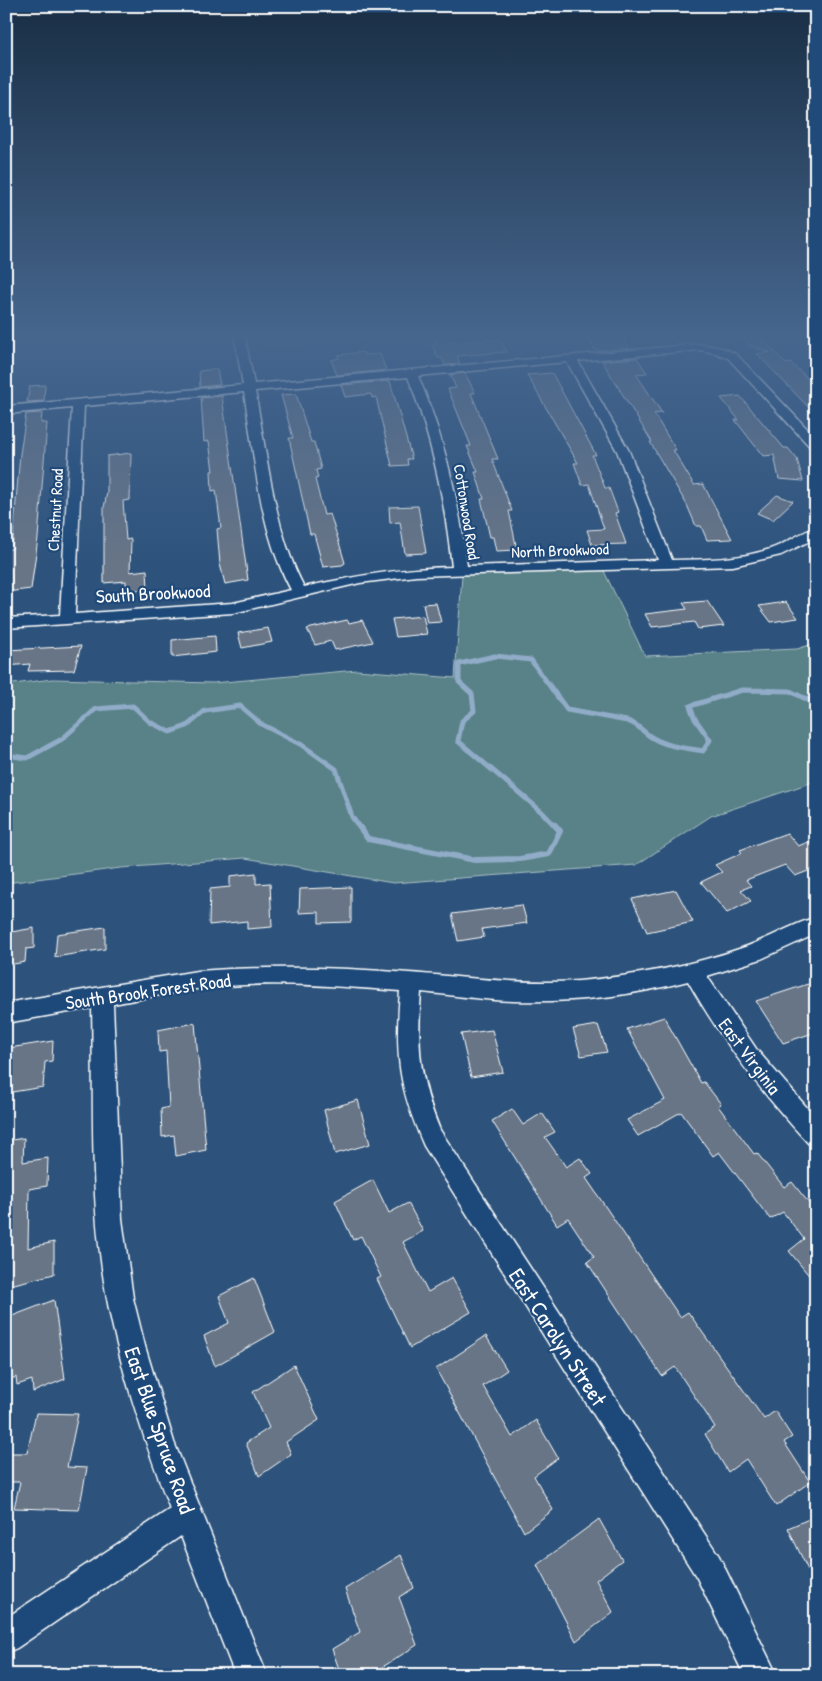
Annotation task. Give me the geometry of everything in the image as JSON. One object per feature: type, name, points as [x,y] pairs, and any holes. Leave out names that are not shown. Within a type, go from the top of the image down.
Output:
[{"type":"street","name":"Chestnut Road","points":[[68,618],[78,411]]},
{"type":"street","points":[[254,411],[276,537],[285,564],[300,593]]},
{"type":"street","name":"Cottonwood Road","points":[[428,411],[442,460],[453,512],[460,570]]},
{"type":"street","points":[[601,411],[624,451],[667,565]]},
{"type":"street","points":[[784,411],[816,446]]},
{"type":"street","points":[[798,426],[816,424]]},
{"type":"street","name":"North Brookwood","points":[[300,593],[386,575],[460,570],[726,562],[760,557],[793,546],[816,532]]},
{"type":"street","name":"South Brookwood","points":[[6,623],[198,612],[250,605],[300,593]]},
{"type":"street","name":"South Brook Forest Road","points":[[6,1013],[197,980],[232,977],[320,976],[525,992],[584,989],[692,971],[731,961],[766,948],[816,925]]},
{"type":"street","name":"East Virginia","points":[[692,971],[742,1048],[778,1094],[816,1135]]},
{"type":"street","name":"East Carolyn Street","points":[[411,983],[408,1047],[410,1073],[418,1103],[432,1138],[708,1567],[761,1675]]},
{"type":"street","name":"East Blue Spruce Road","points":[[102,996],[109,1204],[120,1297],[140,1382],[158,1438],[251,1675]]},
{"type":"street","points":[[6,1637],[188,1514]]},
{"type":"green space","points":[[602,567],[645,656],[797,649],[816,643],[816,781],[711,816],[636,865],[393,883],[245,858],[121,868],[6,883],[6,685],[52,679],[213,683],[357,670],[455,678],[462,575]]},
{"type":"building","points":[[202,411],[224,411],[248,580],[225,584],[220,564],[217,529],[221,528],[216,490],[212,491],[211,471],[213,471],[209,441],[204,442]]},
{"type":"building","points":[[286,411],[301,411],[311,442],[314,442],[321,469],[316,470],[318,478],[315,479],[324,515],[330,514],[345,563],[342,565],[323,567],[314,534],[310,534],[289,438],[293,438]]},
{"type":"building","points":[[379,411],[399,411],[412,459],[407,459],[408,465],[392,466]]},
{"type":"building","points":[[457,411],[479,411],[498,459],[492,459],[512,511],[509,511],[517,550],[496,551],[493,537],[490,537],[481,499],[484,499],[475,472],[478,472],[467,446],[471,446]]},
{"type":"building","points":[[548,411],[573,411],[596,455],[592,455],[605,488],[609,488],[618,512],[615,513],[626,544],[592,545],[587,530],[604,529],[589,484],[582,485],[574,463],[578,463]]},
{"type":"building","points":[[633,411],[661,411],[662,413],[654,414],[676,450],[673,450],[694,485],[703,484],[732,539],[707,540],[701,526],[696,526],[687,505],[650,442],[652,442]]},
{"type":"building","points":[[732,411],[753,411],[784,448],[788,448],[797,459],[803,481],[779,479],[774,455],[763,456],[735,420],[739,420]]},
{"type":"building","points":[[42,413],[41,423],[47,423],[38,538],[31,589],[6,592],[6,549],[12,549],[20,454],[26,414]]},
{"type":"building","points":[[131,453],[130,500],[123,501],[126,540],[131,539],[130,572],[147,570],[148,589],[126,591],[126,581],[104,583],[104,508],[107,492],[107,456]]},
{"type":"building","points":[[777,495],[793,501],[773,520],[757,513]]},
{"type":"building","points":[[418,506],[426,553],[405,554],[400,522],[390,523],[389,507]]},
{"type":"building","points":[[707,601],[724,626],[698,629],[694,622],[652,627],[645,614],[687,609],[683,603]]},
{"type":"building","points":[[786,602],[798,618],[771,622],[759,606]]},
{"type":"building","points":[[436,603],[441,622],[427,623],[423,604]]},
{"type":"building","points":[[423,616],[427,634],[396,637],[392,619]]},
{"type":"building","points":[[347,620],[349,623],[362,620],[373,642],[335,650],[331,641],[315,645],[307,629]]},
{"type":"building","points":[[268,628],[272,642],[242,648],[238,633]]},
{"type":"building","points":[[215,636],[216,652],[172,657],[172,640]]},
{"type":"building","points":[[81,646],[74,670],[28,671],[30,664],[6,666],[6,650]]},
{"type":"building","points":[[787,833],[798,846],[816,839],[816,868],[795,876],[785,865],[746,880],[751,886],[741,890],[751,901],[727,913],[701,882],[722,872],[715,865],[742,853],[740,850]]},
{"type":"building","points":[[256,873],[256,884],[270,883],[272,927],[247,929],[247,921],[209,925],[210,889],[230,887],[230,876]]},
{"type":"building","points":[[351,887],[351,922],[319,923],[319,912],[299,913],[300,889]]},
{"type":"building","points":[[676,890],[693,922],[647,932],[632,899]]},
{"type":"building","points":[[522,905],[527,923],[482,929],[484,937],[458,941],[452,914]]},
{"type":"building","points":[[105,927],[105,949],[55,957],[57,934]]},
{"type":"building","points":[[34,928],[34,948],[26,949],[25,962],[8,965],[6,933]]},
{"type":"building","points":[[808,984],[816,995],[816,1032],[783,1043],[756,1001]]},
{"type":"building","points":[[664,1017],[701,1083],[704,1082],[721,1104],[718,1106],[754,1154],[757,1153],[784,1187],[792,1182],[816,1212],[816,1284],[789,1251],[804,1239],[783,1212],[770,1219],[719,1152],[713,1156],[681,1112],[638,1136],[627,1120],[665,1100],[627,1029]]},
{"type":"building","points":[[195,1023],[206,1150],[176,1156],[174,1135],[162,1137],[161,1109],[169,1107],[166,1051],[159,1052],[158,1030]]},
{"type":"building","points":[[598,1025],[607,1052],[581,1056],[573,1029]]},
{"type":"building","points":[[492,1030],[503,1072],[471,1077],[461,1034]]},
{"type":"building","points":[[53,1041],[52,1061],[45,1062],[43,1087],[6,1093],[9,1048]]},
{"type":"building","points":[[358,1100],[370,1144],[335,1154],[324,1110]]},
{"type":"building","points":[[512,1109],[523,1125],[542,1113],[555,1132],[545,1137],[566,1167],[580,1158],[592,1174],[586,1178],[680,1317],[688,1312],[764,1419],[775,1411],[792,1437],[784,1442],[810,1482],[776,1506],[746,1459],[728,1472],[705,1434],[715,1427],[675,1367],[662,1376],[587,1262],[594,1257],[568,1218],[557,1225],[492,1121]]},
{"type":"building","points":[[24,1138],[23,1162],[48,1158],[47,1186],[29,1189],[28,1248],[54,1242],[54,1274],[6,1286],[6,1141]]},
{"type":"building","points":[[373,1180],[389,1213],[408,1203],[423,1231],[403,1242],[428,1292],[452,1278],[471,1312],[410,1348],[377,1279],[381,1277],[361,1236],[353,1240],[335,1201]]},
{"type":"building","points":[[254,1278],[275,1332],[215,1366],[204,1336],[229,1323],[219,1296]]},
{"type":"building","points":[[54,1300],[65,1379],[33,1392],[32,1380],[17,1385],[16,1377],[6,1381],[6,1353],[10,1351],[7,1318]]},
{"type":"building","points":[[486,1336],[507,1370],[483,1386],[512,1437],[536,1420],[558,1458],[534,1476],[553,1510],[524,1532],[436,1369]]},
{"type":"building","points":[[294,1365],[319,1420],[286,1442],[291,1454],[259,1476],[246,1443],[269,1428],[253,1392]]},
{"type":"building","points":[[36,1413],[78,1414],[67,1467],[87,1468],[79,1510],[14,1508],[20,1482],[6,1482],[11,1453],[27,1453]]},
{"type":"building","points":[[816,1516],[816,1587],[788,1528]]},
{"type":"building","points":[[599,1519],[622,1560],[596,1580],[613,1612],[576,1641],[537,1565]]},
{"type":"building","points":[[401,1555],[414,1588],[399,1597],[417,1645],[370,1675],[341,1675],[332,1649],[360,1632],[345,1589]]},
{"type":"waterway","points":[[556,827],[543,813],[458,741],[462,721],[474,711],[472,694],[459,682],[459,664],[495,656],[531,660],[567,710],[627,721],[635,724],[659,741],[677,747],[703,751],[710,740],[695,719],[690,706],[742,690],[790,691],[816,704]]},
{"type":"waterway","points":[[6,755],[27,758],[62,739],[96,709],[133,706],[150,722],[170,732],[187,726],[205,711],[240,706],[261,724],[302,745],[336,769],[352,817],[359,827]]},
{"type":"waterway","points":[[358,825],[368,839],[475,860],[520,859],[549,854],[560,831],[555,825]]}]
